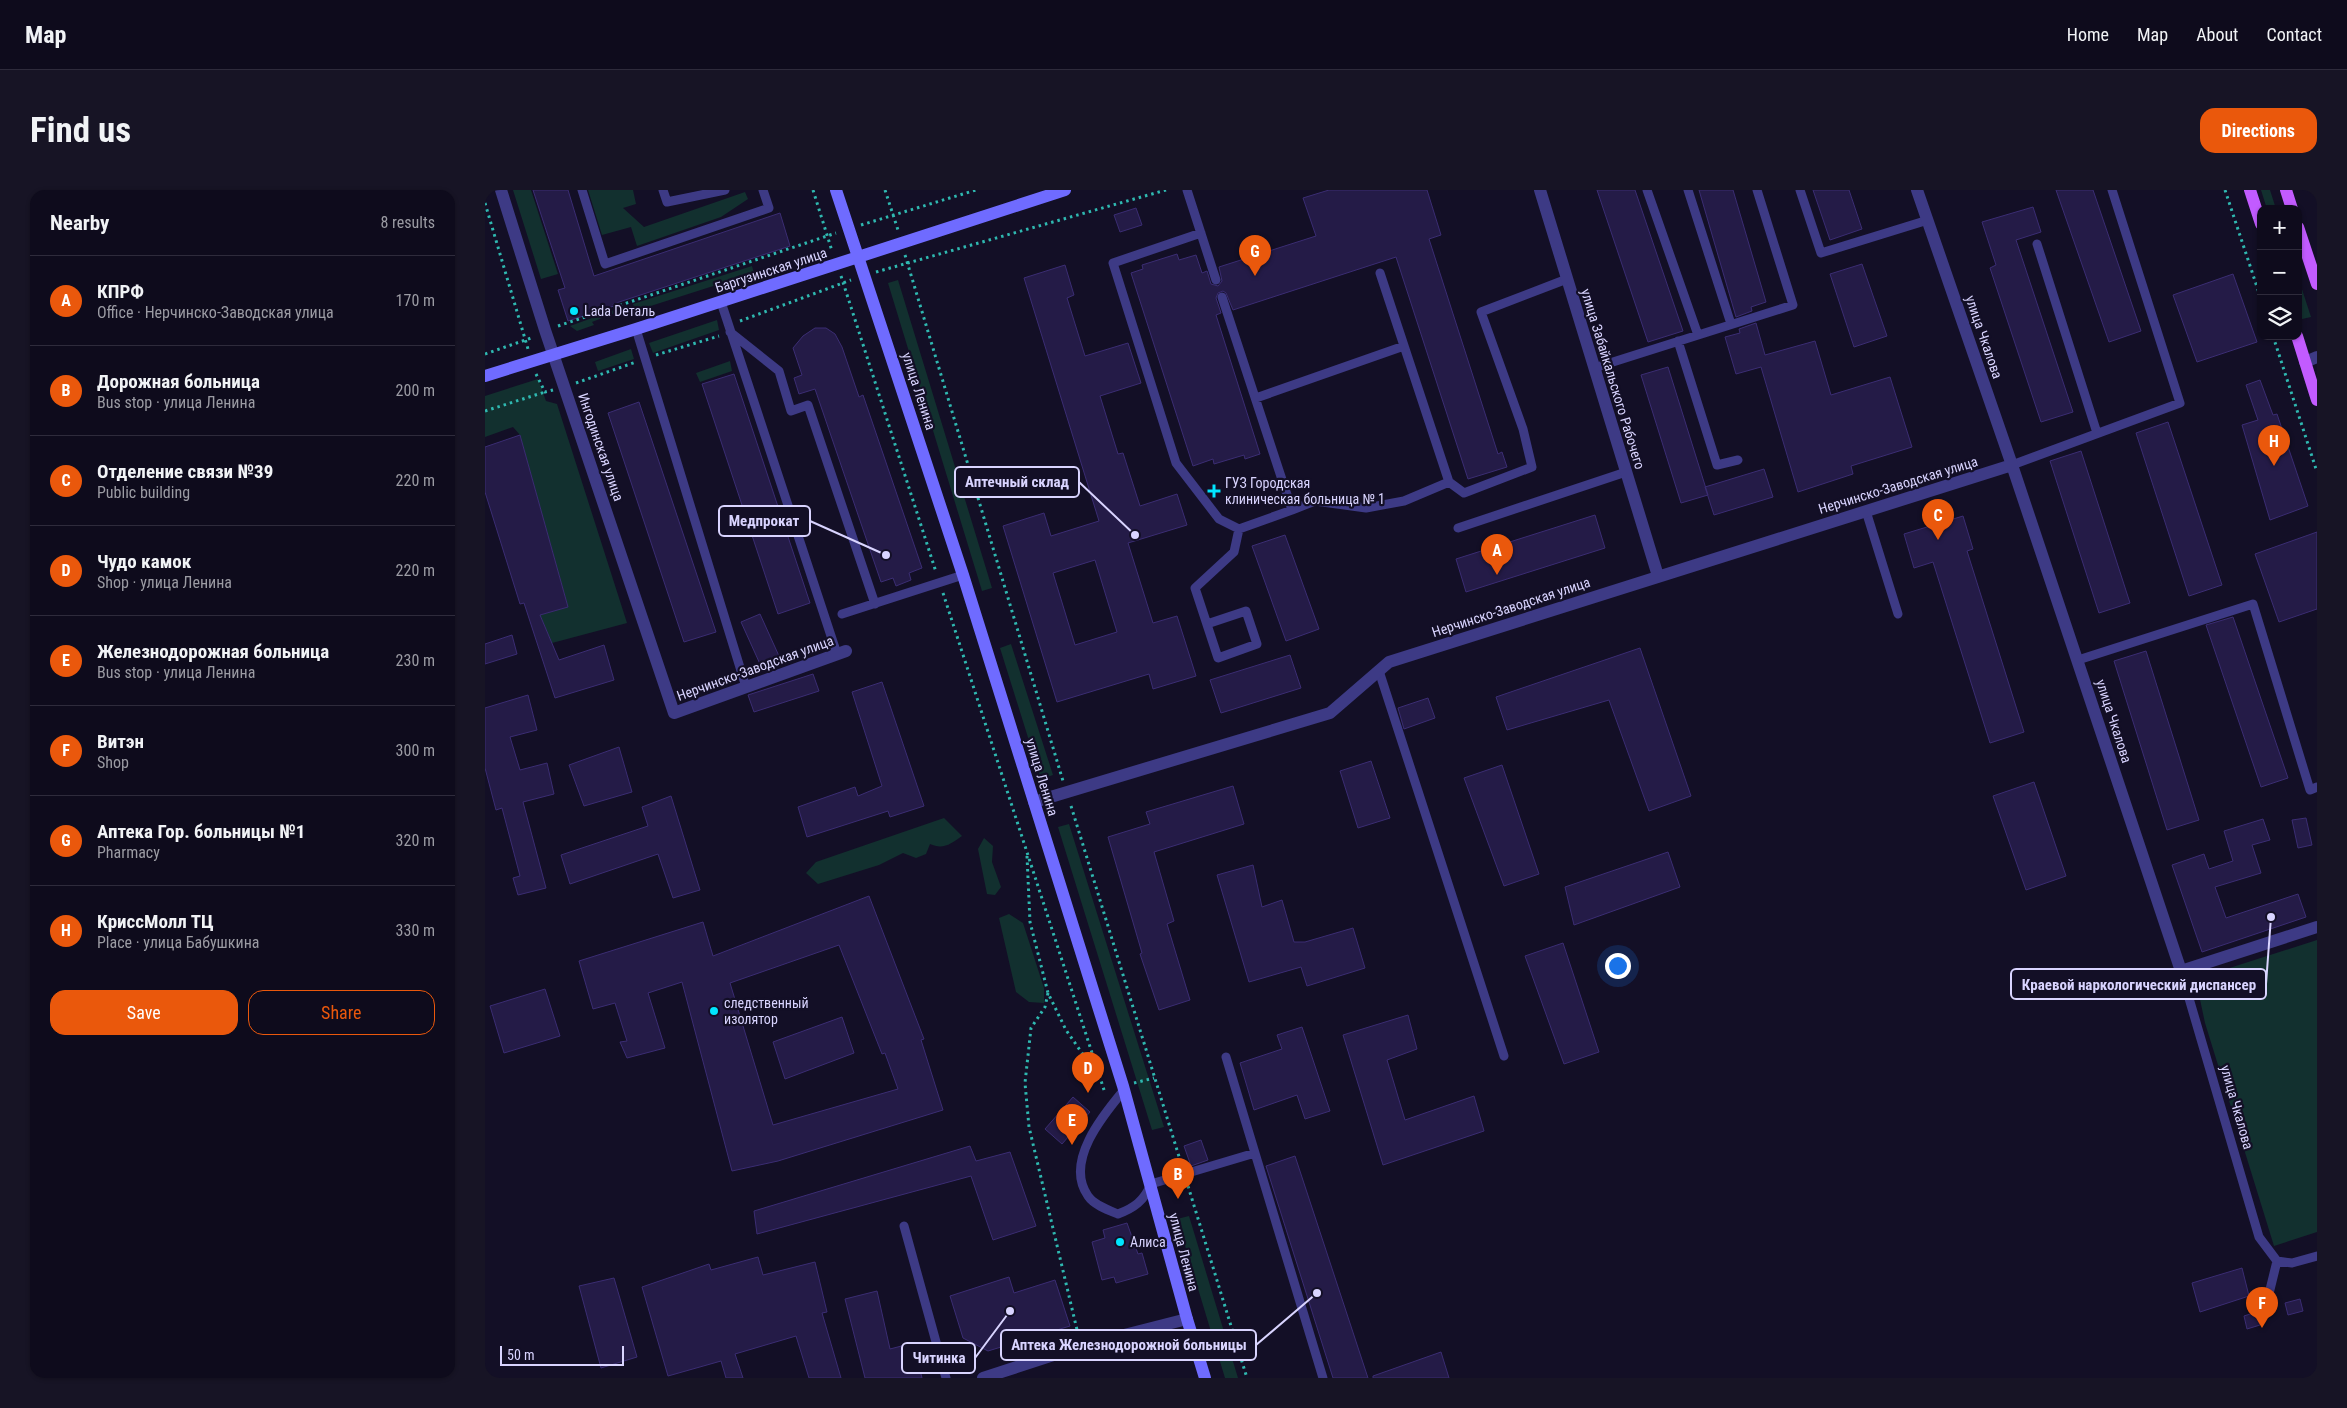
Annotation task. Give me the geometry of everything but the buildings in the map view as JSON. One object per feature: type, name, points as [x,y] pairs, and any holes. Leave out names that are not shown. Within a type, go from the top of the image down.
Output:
[{"type":"main road","name":"улица Ленина","points":[[836,190],[963,574],[1124,1090],[1205,1378]]},
{"type":"main road","name":"Баргузинская улица","points":[[485,376],[721,302],[1065,190]]},
{"type":"main road","points":[[2250,190],[2257,212]]},
{"type":"main road","points":[[2286,190],[2291,205]]},
{"type":"main road","points":[[2302,239],[2317,284]]},
{"type":"main road","points":[[2299,340],[2311,359],[2317,400]]},
{"type":"street","name":"Ингодинская улица","points":[[501,190],[545,330],[674,713]]},
{"type":"street","name":"улица Забайкальского Рабочего","points":[[1540,190],[1658,576]]},
{"type":"street","name":"улица Чкалова","points":[[1917,190],[2078,660],[2181,971]]},
{"type":"street","name":"Нерчинско-Заводская улица","points":[[1034,802],[1330,713],[1389,662],[2012,465]]},
{"type":"street","name":"Нерчинско-Заводская улица","points":[[674,713],[842,652]]},
{"type":"street","points":[[2181,971],[2317,927]]},
{"type":"street","points":[[985,1378],[1081,1346],[1187,1319]]},
{"type":"lane","points":[[582,190],[605,264],[769,208],[763,190]]},
{"type":"lane","points":[[663,190],[667,202],[725,190]]},
{"type":"lane","points":[[1187,190],[1216,280]]},
{"type":"lane","points":[[1647,190],[1698,335]]},
{"type":"lane","points":[[1688,190],[1731,324]]},
{"type":"lane","points":[[1594,368],[1793,305],[1757,190]]},
{"type":"lane","points":[[1800,190],[1821,253],[1928,220]]},
{"type":"lane","points":[[2012,465],[2181,402],[2113,190]]},
{"type":"lane","points":[[1201,234],[1113,264],[1175,463],[1219,519],[1239,529],[1315,501],[1366,508],[1403,502],[1449,482]]},
{"type":"lane","points":[[2037,244],[2097,433]]},
{"type":"lane","points":[[1380,273],[1449,482],[1464,493],[1532,467],[1523,429],[1481,312],[1567,279]]},
{"type":"lane","points":[[1222,297],[1293,510]]},
{"type":"lane","points":[[721,302],[842,652]]},
{"type":"lane","points":[[636,329],[746,687]]},
{"type":"lane","points":[[730,332],[779,371],[791,411],[808,405],[875,604]]},
{"type":"lane","points":[[1678,341],[1717,466],[1738,460]]},
{"type":"lane","points":[[1256,398],[1404,346]]},
{"type":"lane","points":[[1458,528],[1626,472]]},
{"type":"lane","points":[[1866,511],[1898,614]]},
{"type":"lane","points":[[1207,624],[1246,610],[1257,644],[1218,658],[1195,588],[1234,552],[1239,529]]},
{"type":"lane","points":[[842,614],[963,574]]},
{"type":"lane","points":[[2078,660],[2253,604],[2310,790],[2317,787]]},
{"type":"lane","points":[[1379,671],[1504,1056]]},
{"type":"lane","name":"улица Чкалова","points":[[2181,971],[2259,1237],[2277,1261]]},
{"type":"lane","points":[[1227,1057],[1323,1378]]},
{"type":"lane","points":[[1124,1090],[1109,1108],[1084,1147],[1080,1177],[1088,1197],[1104,1208],[1117,1214],[1134,1207],[1144,1197],[1151,1184],[1255,1153]]},
{"type":"lane","points":[[904,1226],[946,1378]]},
{"type":"lane","points":[[2266,1306],[2277,1261],[2293,1263],[2317,1256]]},
{"type":"path","points":[[813,190],[1109,1108]]},
{"type":"path","points":[[485,354],[527,341],[545,330],[827,236],[975,190]]},
{"type":"path","points":[[2225,190],[2260,295]]},
{"type":"path","points":[[2274,340],[2317,472]]},
{"type":"path","points":[[485,410],[545,392]]},
{"type":"path","points":[[1027,850],[1030,922],[1048,993],[1066,1030],[1100,1078]]},
{"type":"path","points":[[1048,993],[1045,1007],[1031,1028],[1025,1082],[1029,1127],[1081,1346]]},
{"type":"green space","points":[[513,190],[531,190],[558,274],[541,279]]},
{"type":"green space","points":[[588,190],[633,190],[636,204],[623,208],[644,227],[745,192],[748,199],[721,217],[637,246],[631,227],[602,235]]},
{"type":"green space","points":[[2261,190],[2270,190],[2275,205],[2266,205]]},
{"type":"green space","points":[[752,266],[754,273],[635,311],[633,304]]},
{"type":"green space","points":[[898,280],[992,588],[982,591],[888,283]]},
{"type":"green space","points":[[2302,289],[2311,317],[2302,319]]},
{"type":"green space","points":[[614,310],[615,313],[592,322],[594,325],[577,331],[570,326]]},
{"type":"green space","points":[[717,320],[719,330],[653,353],[649,343]]},
{"type":"green space","points":[[631,349],[634,359],[598,371],[595,362]]},
{"type":"green space","points":[[730,361],[732,371],[700,382],[696,373]]},
{"type":"green space","points":[[538,379],[546,401],[557,404],[627,623],[552,643],[540,615],[568,607],[520,435],[513,427],[485,437],[485,396]]},
{"type":"green space","points":[[1011,644],[1053,775],[1041,779],[1000,648]]},
{"type":"green space","points":[[944,818],[962,836],[943,846],[930,844],[926,854],[916,858],[903,853],[879,865],[818,884],[806,873],[816,862]]},
{"type":"green space","points":[[1069,824],[1164,1127],[1152,1130],[1058,827]]},
{"type":"green space","points":[[984,838],[993,846],[992,862],[1001,887],[995,895],[987,894],[978,849]]},
{"type":"green space","points":[[1009,914],[1023,923],[1044,988],[1044,1003],[1029,1002],[1016,992],[999,918]]},
{"type":"green space","points":[[2317,940],[2317,1232],[2274,1246],[2205,1023],[2198,990],[2217,972]]},
{"type":"green space","points":[[1189,1216],[1238,1378],[1225,1378],[1177,1219]]},
{"type":"place","name":"Аптека Гор. больницы №1","points":[[1255,276]]},
{"type":"place","name":"Lada Dеталь","points":[[574,311]]},
{"type":"place","name":"КриссМолл ТЦ","points":[[2274,466]]},
{"type":"place","name":"ГУЗ Городская клиническая больница № 1","points":[[1214,491]]},
{"type":"place","name":"Аптечный склад","points":[[1135,535]]},
{"type":"place","name":"Отделение связи №39","points":[[1938,540]]},
{"type":"place","name":"Медпрокат","points":[[886,555]]},
{"type":"place","name":"КПРФ","points":[[1497,575]]},
{"type":"place","name":"Краевой наркологический диспансер","points":[[2271,917]]},
{"type":"place","name":"следственный изолятор","points":[[714,1011]]},
{"type":"place","name":"Чудо камок","points":[[1088,1093]]},
{"type":"place","name":"Железнодорожная больница","points":[[1072,1145]]},
{"type":"place","name":"Дорожная больница","points":[[1178,1199]]},
{"type":"place","name":"Алиса","points":[[1120,1242]]},
{"type":"place","name":"Аптека Железнодорожной больницы","points":[[1317,1293]]},
{"type":"place","name":"Читинка","points":[[1010,1311]]},
{"type":"place","name":"Витэн","points":[[2262,1328]]}]
